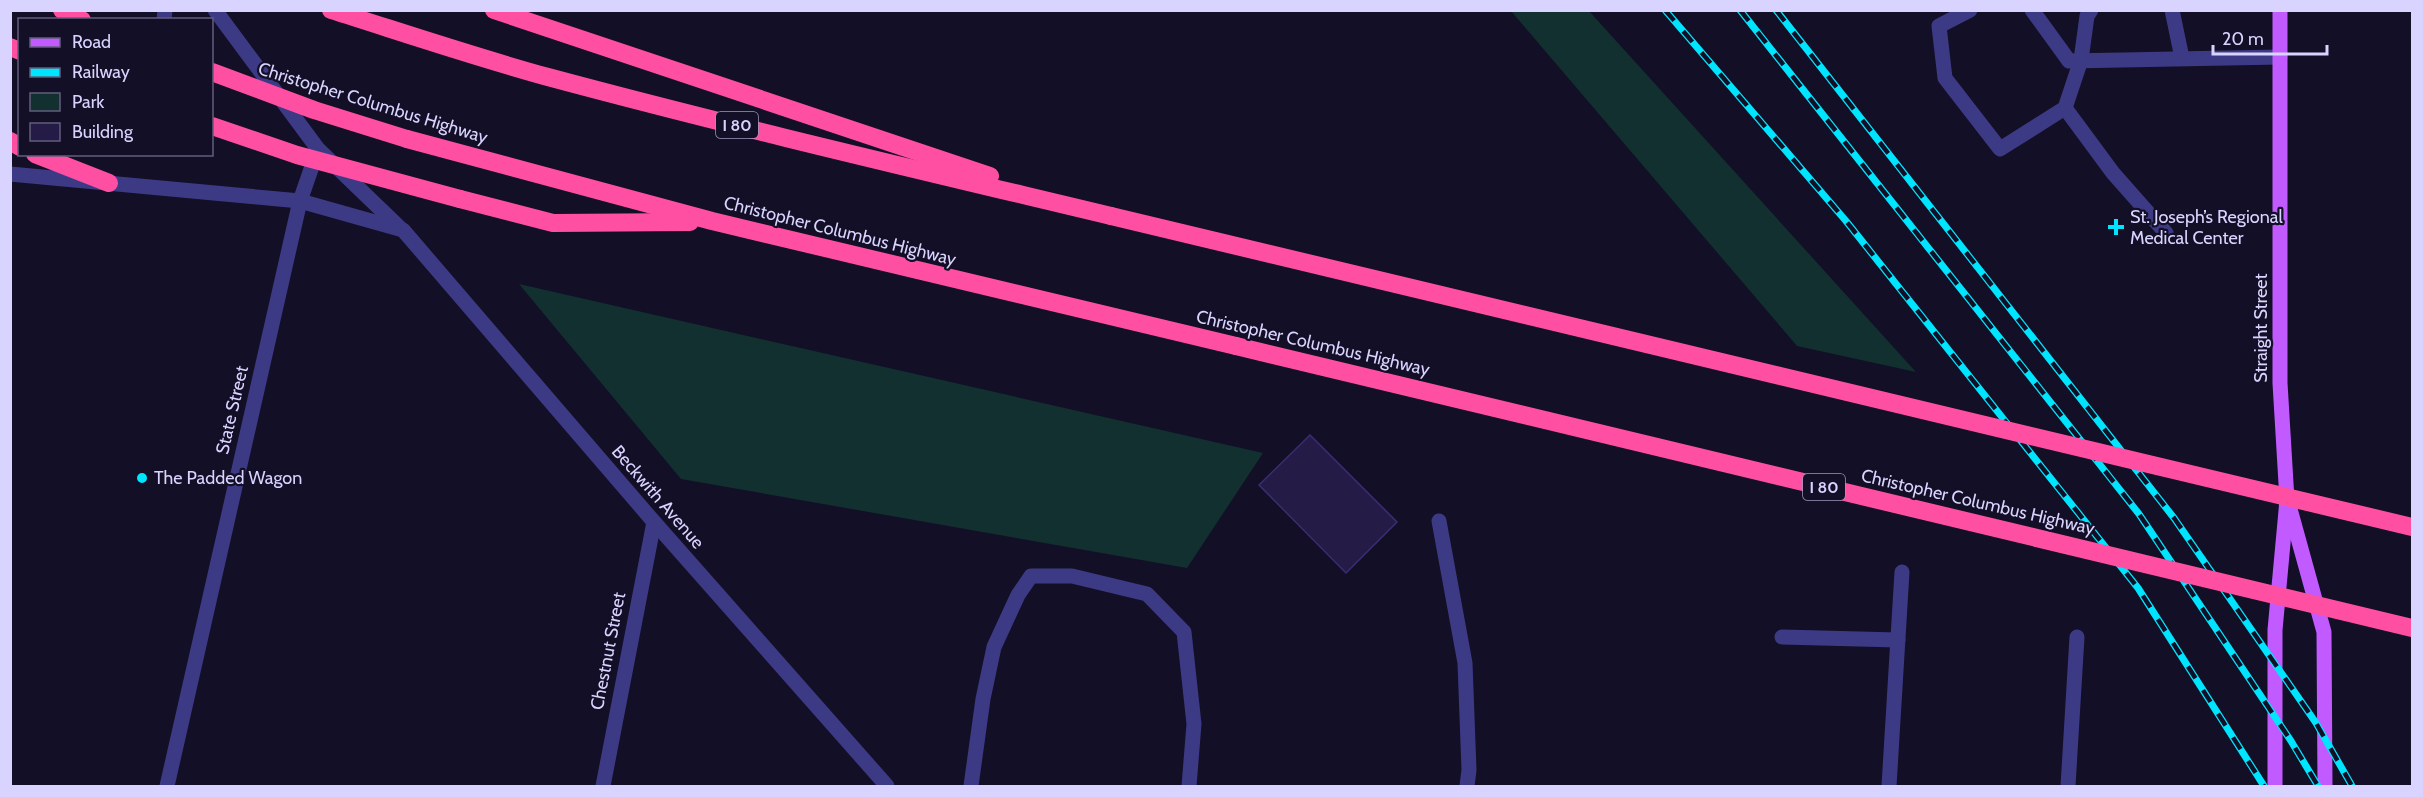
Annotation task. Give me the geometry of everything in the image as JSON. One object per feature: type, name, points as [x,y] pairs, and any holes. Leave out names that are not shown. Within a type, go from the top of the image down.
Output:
[{"type":"highway","points":[[62,10],[78,18]]},
{"type":"highway","name":"I 80","points":[[331,10],[454,50],[689,114],[2412,527]]},
{"type":"highway","points":[[494,10],[1111,216]]},
{"type":"highway","name":"Christopher Columbus Highway","points":[[213,72],[314,110],[407,139],[712,221],[2412,628]]},
{"type":"highway","points":[[213,126],[297,155],[553,223],[712,221]]},
{"type":"highway","points":[[42,156],[110,183]]},
{"type":"main road","name":"Straight Street","points":[[2275,786],[2275,630],[2287,500],[2280,383],[2280,10]]},
{"type":"main road","name":"Straight Street","points":[[2287,500],[2324,632],[2325,786]]},
{"type":"street","name":"Beckwith Avenue","points":[[215,10],[318,149],[403,230],[654,522],[886,786]]},
{"type":"street","points":[[1970,10],[1940,26],[1945,78],[2000,149],[2065,108],[2081,60],[2087,16],[2091,10]]},
{"type":"street","points":[[2032,10],[2069,61],[2280,57]]},
{"type":"street","points":[[2172,10],[2182,58]]},
{"type":"street","points":[[2065,108],[2113,173],[2166,233]]},
{"type":"street","name":"State Street","points":[[167,786],[300,201],[318,149]]},
{"type":"street","points":[[10,174],[300,201],[403,230]]},
{"type":"street","points":[[1439,520],[1465,663],[1469,771],[1467,786]]},
{"type":"street","name":"Chestnut Street","points":[[603,786],[654,522]]},
{"type":"street","points":[[1888,786],[1902,572]]},
{"type":"street","points":[[971,786],[994,647],[1018,595],[1031,576],[1072,576],[1147,594],[1184,632],[1194,724],[1189,786]]},
{"type":"street","points":[[1782,637],[1898,640]]},
{"type":"street","points":[[2068,786],[2077,637]]},
{"type":"green space","points":[[1511,11],[1589,11],[1916,372],[1797,346]]},
{"type":"green space","points":[[519,284],[1263,453],[1187,568],[681,479]]},
{"type":"building","points":[[1310,435],[1397,522],[1346,573],[1259,485]]},
{"type":"railway","points":[[1665,10],[1846,221],[2138,588],[2264,786]]},
{"type":"railway","points":[[1740,10],[2139,514],[2291,741],[2318,786]]},
{"type":"railway","points":[[1776,10],[2174,518],[2316,723],[2352,786]]},
{"type":"place","name":"St. Joseph’s Regional Medical Center","points":[[2116,227]]},
{"type":"place","name":"The Padded Wagon","points":[[142,478]]}]
